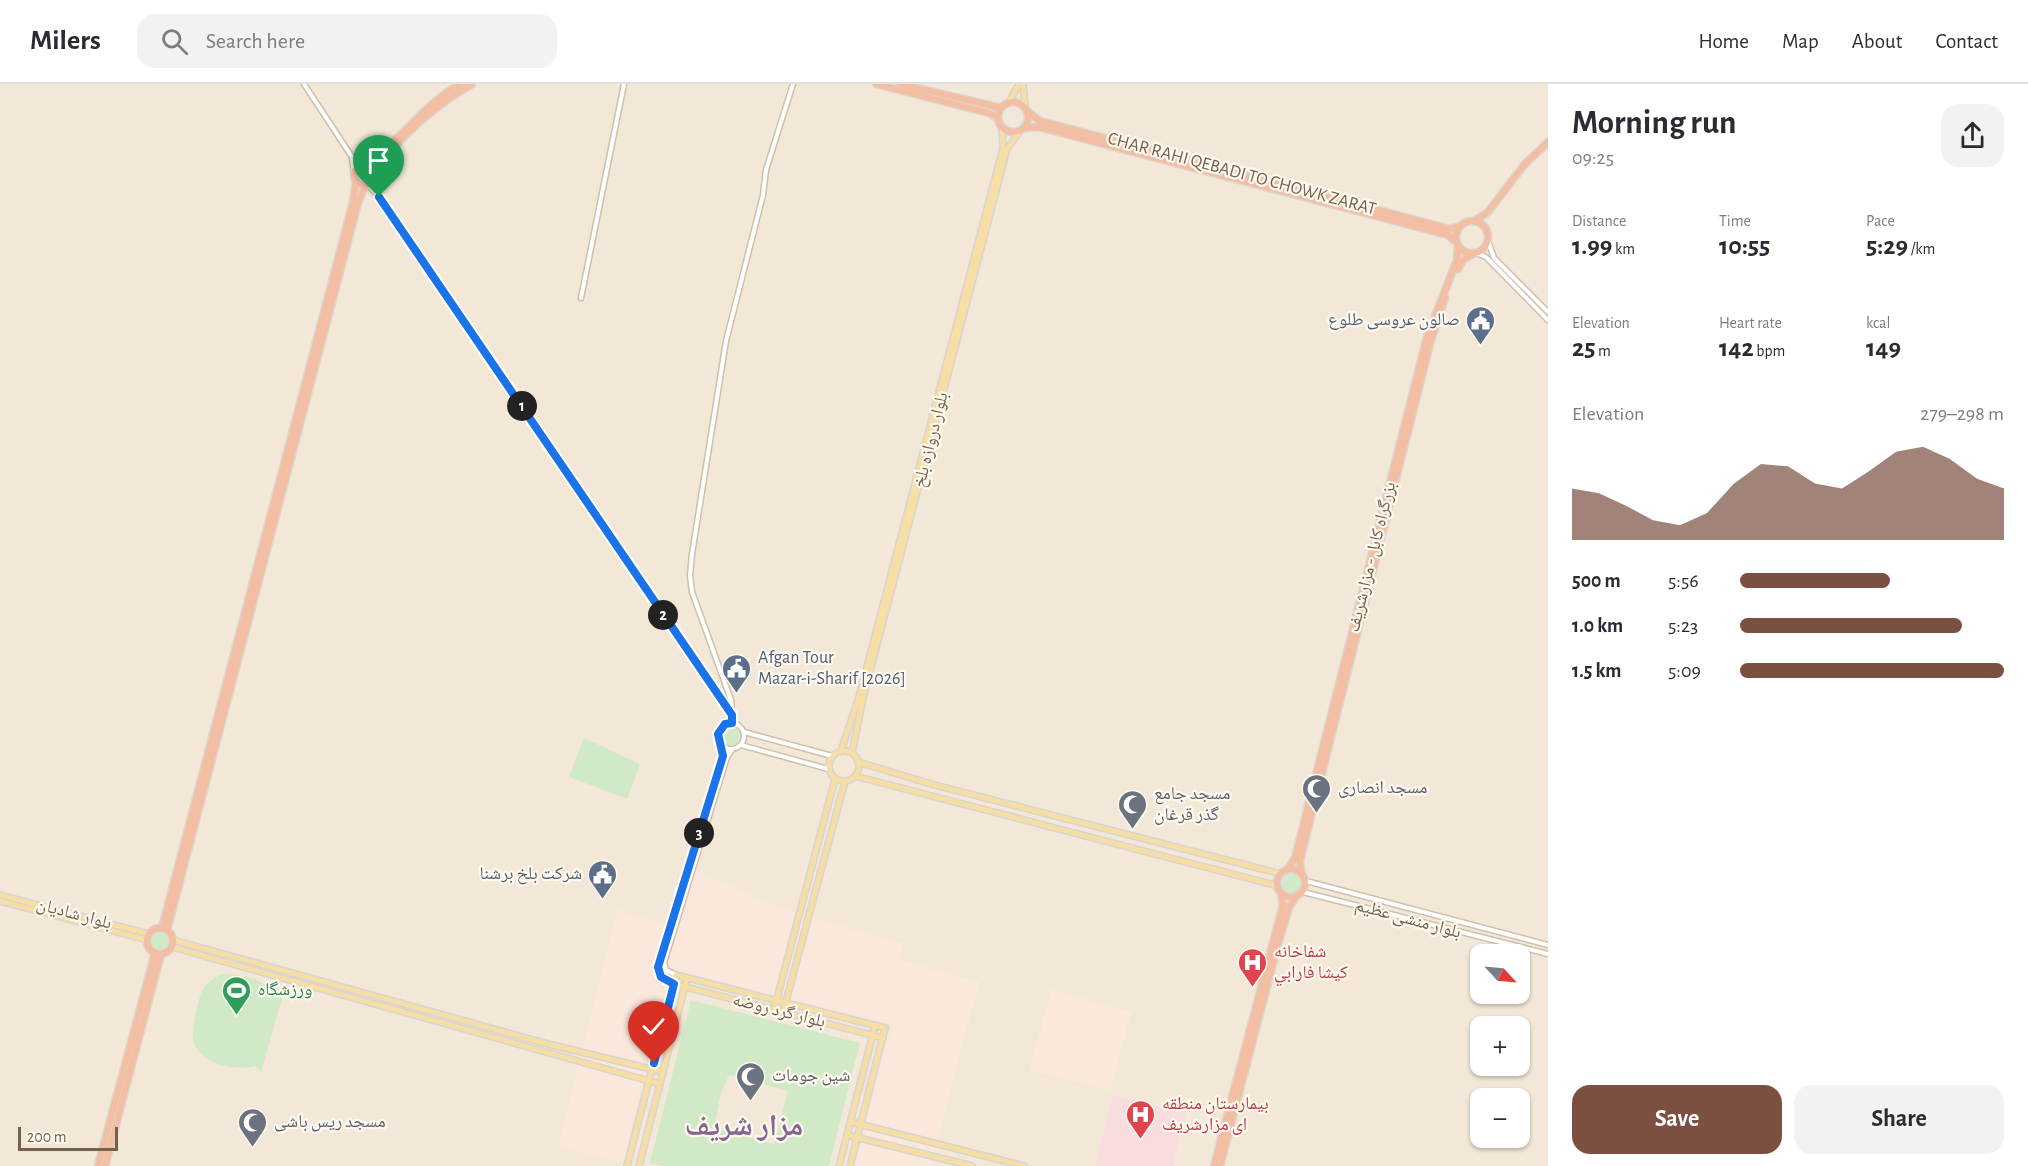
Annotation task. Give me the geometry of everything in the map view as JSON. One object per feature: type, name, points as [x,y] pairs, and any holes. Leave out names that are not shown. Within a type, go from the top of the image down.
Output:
[{"type":"highway","points":[[98,1166],[158,954],[172,943],[165,929],[357,189],[354,172],[377,157],[414,120],[459,84]]},
{"type":"highway","points":[[165,929],[362,194],[366,185],[394,148],[446,100],[472,84]]},
{"type":"highway","points":[[876,84],[989,113],[998,118],[1002,127],[1010,132],[1022,129],[1028,120],[1026,109],[1018,102],[1009,102],[1001,108],[998,118]]},
{"type":"highway","points":[[900,84],[1001,108]]},
{"type":"highway","name":"CHAR RAHI QEBADI TO CHOWK ZARAT","points":[[1026,109],[1040,121],[1450,229],[1460,226]]},
{"type":"highway","name":"CHAR RAHI QEBADI TO CHOWK ZARAT","points":[[1022,129],[1039,127],[1171,161],[1448,235],[1457,244]]},
{"type":"highway","points":[[1495,205],[1474,220],[1460,226],[1456,233],[1457,244],[1474,253],[1484,249],[1488,241],[1489,216],[1495,205],[1525,164],[1548,142]]},
{"type":"highway","points":[[363,165],[374,175]]},
{"type":"highway","points":[[356,182],[366,185]]},
{"type":"highway","points":[[1474,220],[1483,224],[1488,231]]},
{"type":"highway","name":"بزرگراه کابل - مزارشریف","points":[[1288,869],[1298,848],[1427,337],[1457,260],[1457,244]]},
{"type":"highway","name":"بزرگراه کابل - مزارشریف","points":[[1301,873],[1300,860],[1433,334],[1460,265],[1474,253]]},
{"type":"highway","points":[[1214,1166],[1283,904],[1279,889],[1281,874],[1288,869],[1301,873],[1306,881],[1303,892],[1288,907],[1220,1166]]},
{"type":"highway","points":[[1279,889],[1288,897],[1296,897]]},
{"type":"highway","points":[[158,954],[149,948],[148,937],[155,929],[165,929]]},
{"type":"highway","points":[[105,1166],[158,954]]},
{"type":"main road","points":[[1009,102],[1021,84]]},
{"type":"main road","points":[[1021,84],[1026,109]]},
{"type":"main road","name":"بلوار دروازه بلخ","points":[[841,751],[859,697],[1003,148],[1002,127]]},
{"type":"main road","name":"بلوار دروازه بلخ","points":[[852,753],[864,698],[1004,160],[1007,149],[1022,129]]},
{"type":"main road","points":[[845,782],[835,779],[828,769],[832,756],[841,751],[852,753],[858,762],[931,784],[1281,874]]},
{"type":"main road","points":[[855,776],[858,762]]},
{"type":"main road","points":[[783,1012],[845,782],[855,776],[1279,889]]},
{"type":"main road","points":[[774,1010],[835,779]]},
{"type":"main road","name":"بلوار شادیان","points":[[0,895],[148,937]]},
{"type":"main road","name":"بلوار شادیان","points":[[0,901],[148,937]]},
{"type":"main road","points":[[172,943],[548,1044],[663,1072]]},
{"type":"main road","points":[[172,943],[660,1084]]},
{"type":"main road","points":[[627,1166],[676,975]]},
{"type":"main road","name":"بلوار گرد روضه","points":[[676,975],[875,1026]]},
{"type":"main road","points":[[639,1166],[687,978]]},
{"type":"main road","name":"بلوار گرد روضه","points":[[674,984],[883,1038]]},
{"type":"main road","points":[[839,1166],[875,1026],[885,1028],[850,1166]]},
{"type":"main road","points":[[851,1122],[1024,1166]]},
{"type":"main road","points":[[847,1135],[972,1166]]},
{"type":"street","points":[[304,84],[352,157],[363,165]]},
{"type":"street","points":[[581,298],[624,84]]},
{"type":"street","points":[[732,723],[731,700],[692,592],[690,575],[692,554],[726,341],[763,195],[766,170],[793,84]]},
{"type":"street","points":[[352,157],[354,172]]},
{"type":"street","points":[[374,175],[377,195]]},
{"type":"street","points":[[366,185],[377,195],[732,715]]},
{"type":"street","points":[[362,194],[368,191],[377,195]]},
{"type":"street","points":[[1488,241],[1494,258],[1548,312]]},
{"type":"street","points":[[1474,253],[1486,257],[1548,320]]},
{"type":"street","points":[[674,984],[661,977],[658,967],[723,756],[718,738],[719,730],[725,724],[732,723],[744,732],[760,738],[832,756]]},
{"type":"street","points":[[741,745],[744,732]]},
{"type":"street","points":[[756,749],[754,742],[760,738]]},
{"type":"street","points":[[676,975],[666,970],[664,963],[727,757],[732,750],[741,745],[814,763],[828,769]]},
{"type":"street","points":[[722,746],[732,750]]},
{"type":"street","points":[[814,763],[820,759],[817,752]]},
{"type":"street","name":"بلوار منشی عظیم","points":[[1306,881],[1548,945]]},
{"type":"street","name":"بلوار منشی عظیم","points":[[1303,892],[1548,954]]},
{"type":"shaded area","points":[[0,84],[1548,84],[1548,1166],[0,1166]]},
{"type":"shaded area","points":[[694,870],[792,913],[904,943],[899,960],[979,982],[930,1166],[856,1166],[892,1024],[671,968],[622,1163],[558,1147],[617,910],[676,928]]},
{"type":"shaded area","points":[[1051,990],[1131,1012],[1111,1090],[1030,1070]]},
{"type":"shaded area","name":"بیمارستان منطقه ای مزارشریف","points":[[1113,1095],[1186,1114],[1173,1166],[1095,1166]]},
{"type":"green space","points":[[731,727],[737,730],[740,736],[737,742],[731,745],[725,742],[722,736],[725,730]]},
{"type":"green space","points":[[584,738],[640,764],[627,799],[569,777]]},
{"type":"green space","points":[[1292,873],[1299,876],[1302,883],[1299,890],[1292,893],[1285,890],[1282,883],[1285,876]]},
{"type":"green space","points":[[156,932],[164,932],[169,937],[167,948],[156,950],[151,945],[151,937]]},
{"type":"green space","points":[[221,974],[239,975],[257,980],[282,998],[261,1072],[256,1066],[239,1068],[212,1062],[198,1051],[194,1044],[194,1025],[201,994],[207,984]]},
{"type":"green space","points":[[691,1000],[860,1043],[829,1166],[663,1166],[650,1163]],"holes":[[[729,1075],[788,1091],[774,1144],[714,1128],[721,1093]]]},
{"type":"place","name":"صالون عروسی طلوع","points":[[1481,346]]},
{"type":"place","name":"Afgan Tour Mazar-i-Sharif [2026]","points":[[737,694]]},
{"type":"place","name":"مسجد انصاری","points":[[1317,814]]},
{"type":"place","name":"مسجد جامع گذر قرغان","points":[[1133,830]]},
{"type":"place","name":"شرکت بلخ برشنا","points":[[603,900]]},
{"type":"place","name":"شفاخانه كيشا فارابي","points":[[1253,988]]},
{"type":"place","name":"ورزشگاه","points":[[237,1016]]},
{"type":"place","name":"شین جومات","points":[[751,1102]]},
{"type":"place","name":"بیمارستان منطقه ای مزارشریف","points":[[1141,1140]]},
{"type":"place","name":"مسجد ریس باشی","points":[[253,1148]]},
{"type":"district","name":"مزار شريف","points":[[744,1126]]},
{"type":"route","points":[[379,197],[732,715],[732,723],[725,724],[719,730],[718,738],[723,756],[658,967],[661,977],[674,984],[654,1063]]}]
